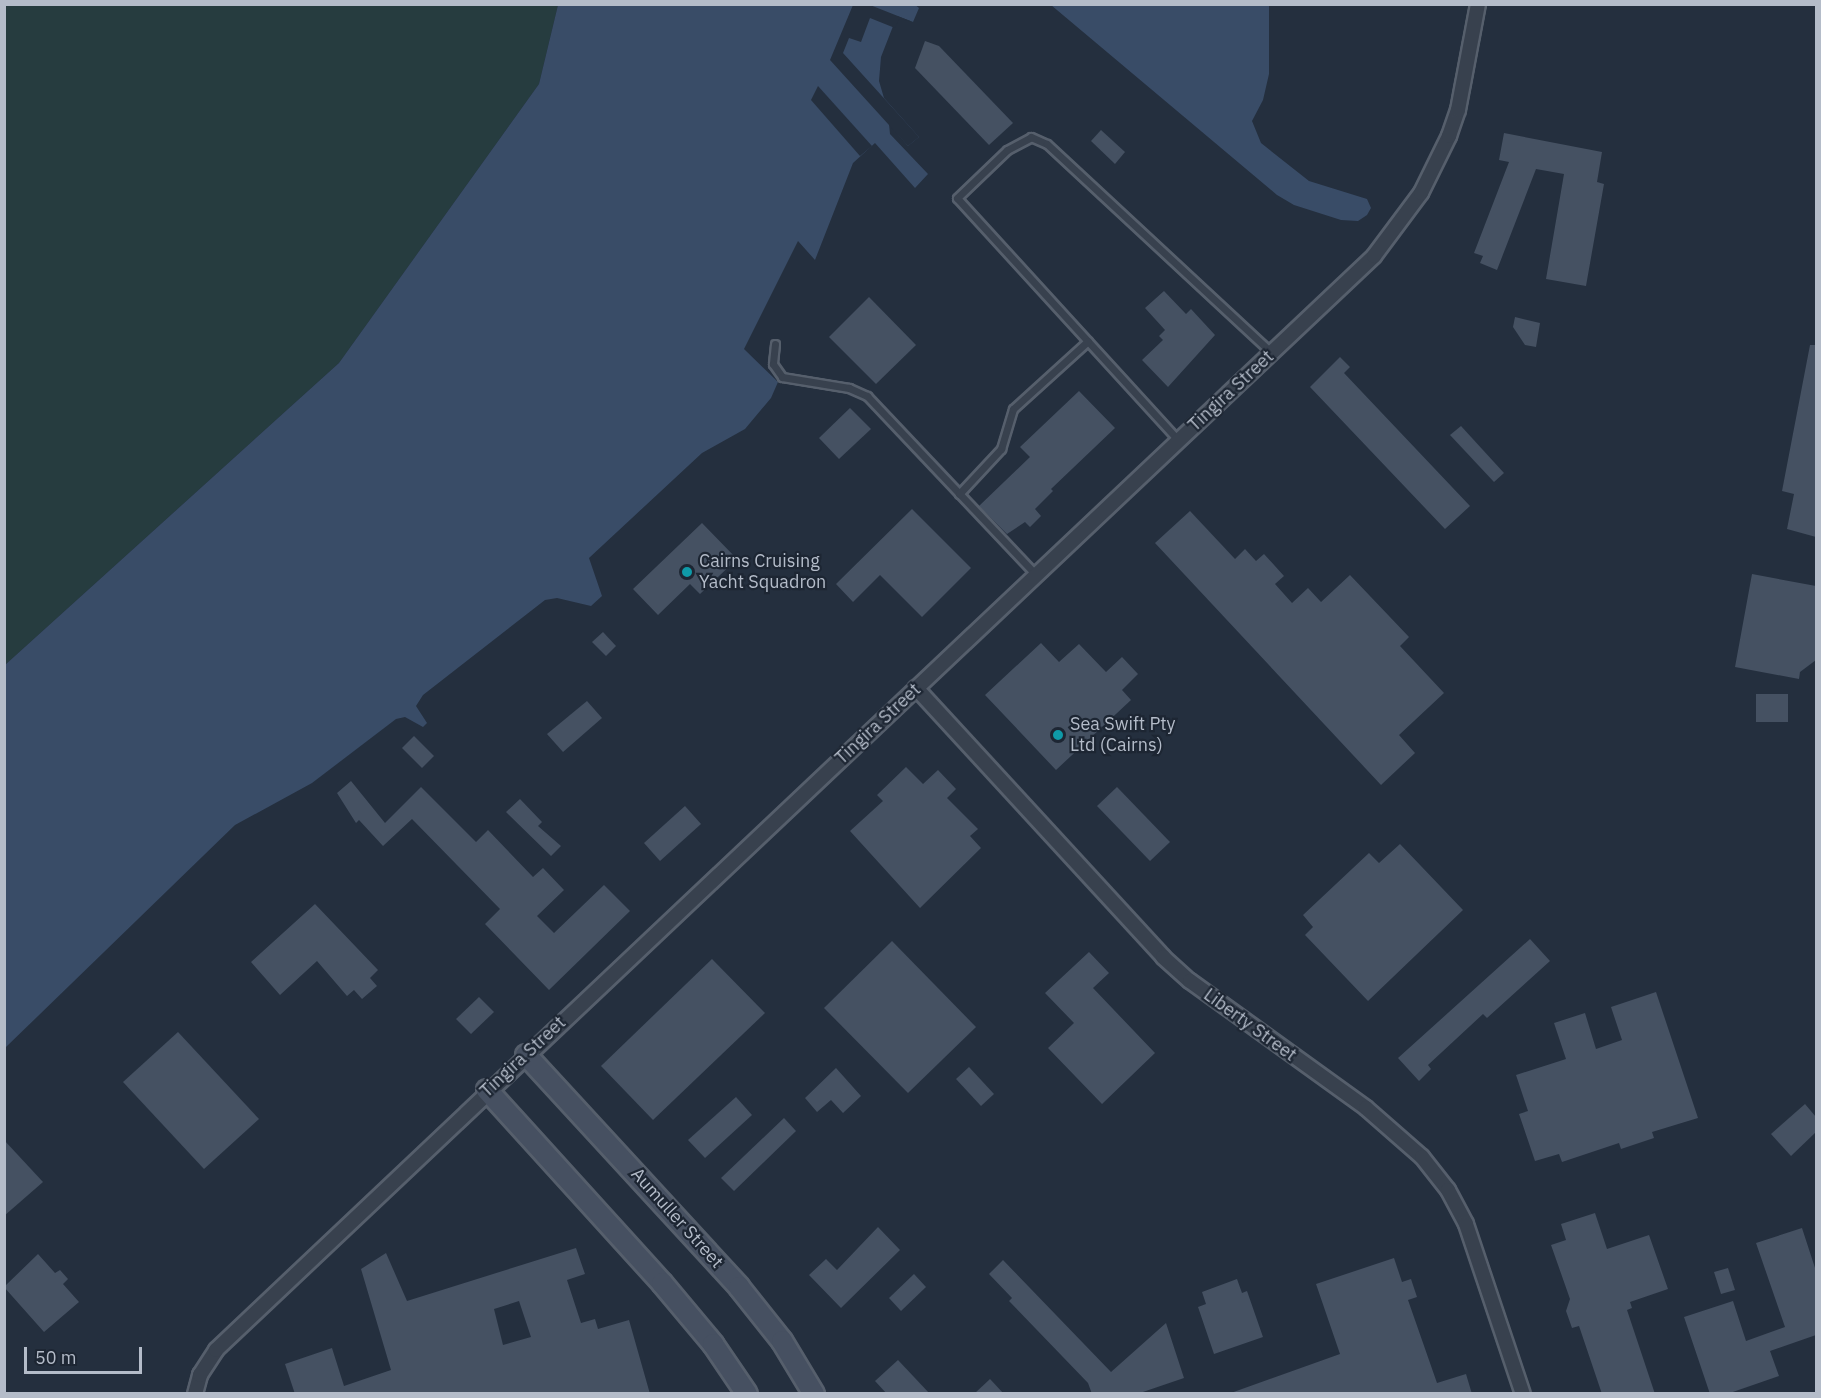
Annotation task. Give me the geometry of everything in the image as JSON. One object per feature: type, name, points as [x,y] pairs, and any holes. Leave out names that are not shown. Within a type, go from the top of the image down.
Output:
[{"type":"street","name":"Tingira Street","points":[[195,1394],[200,1375],[216,1350],[487,1090],[1374,256],[1422,193],[1458,110],[1478,4]]},
{"type":"street","name":"Liberty Street","points":[[916,688],[1163,957],[1190,981],[1366,1108],[1422,1157],[1448,1190],[1466,1224],[1523,1394]]},
{"type":"street","name":"Aumuller Street","points":[[526,1055],[740,1287],[782,1341],[814,1394]]},
{"type":"street","points":[[487,1090],[662,1283],[713,1344],[747,1394]]},
{"type":"lane","points":[[1179,441],[957,198],[1025,138],[1038,137],[1272,353]]},
{"type":"lane","points":[[959,494],[1001,449],[1013,409],[1088,341]]},
{"type":"lane","points":[[775,344],[773,364],[782,377],[849,388],[867,396],[1036,575]]},
{"type":"green space","points":[[5,5],[558,5],[539,84],[339,363],[5,665]]},
{"type":"water","points":[[914,4],[919,8],[913,22],[897,16],[881,57],[879,81],[884,98],[919,137],[908,146],[889,124],[890,134],[928,174],[915,188],[875,143],[853,163],[815,260],[798,241],[744,349],[778,382],[771,398],[745,429],[702,453],[589,558],[602,596],[591,606],[557,598],[545,600],[423,695],[416,706],[427,723],[423,727],[405,717],[396,719],[312,783],[235,825],[5,1048],[5,665],[339,363],[539,84],[558,5]]},
{"type":"water","points":[[1051,5],[1269,5],[1269,74],[1263,100],[1252,121],[1261,143],[1309,181],[1367,199],[1371,208],[1367,215],[1358,221],[1341,220],[1294,205],[1277,195]]},
{"type":"pier","points":[[853,5],[870,5],[913,22],[899,19],[895,28],[870,18],[861,42],[849,38],[843,53],[919,137],[908,146],[830,60]]},
{"type":"pier","points":[[818,86],[872,146],[860,156],[811,100]]},
{"type":"building","points":[[925,41],[939,46],[1013,123],[989,145],[915,68]]},
{"type":"building","points":[[1101,130],[1125,152],[1115,164],[1091,141]]},
{"type":"building","points":[[1504,133],[1602,152],[1597,182],[1604,184],[1586,286],[1546,279],[1564,174],[1536,169],[1497,270],[1480,263],[1483,256],[1474,253],[1509,162],[1499,160]]},
{"type":"building","points":[[1164,291],[1186,314],[1191,309],[1215,335],[1168,387],[1142,360],[1163,340],[1159,336],[1165,330],[1145,308]]},
{"type":"building","points":[[869,297],[916,345],[876,384],[829,337]]},
{"type":"building","points":[[1515,317],[1540,323],[1536,347],[1525,345],[1513,327]]},
{"type":"building","points":[[1810,345],[1816,345],[1816,537],[1787,529],[1794,494],[1782,491]]},
{"type":"building","points":[[1340,357],[1350,367],[1344,373],[1470,506],[1445,529],[1310,387]]},
{"type":"building","points":[[1079,391],[1115,428],[1051,489],[1053,491],[1035,509],[1041,516],[1030,527],[1025,522],[1007,534],[979,506],[1030,457],[1020,447]]},
{"type":"building","points":[[850,408],[871,429],[839,459],[819,438]]},
{"type":"building","points":[[1461,426],[1504,473],[1494,482],[1450,435]]},
{"type":"building","points":[[912,509],[971,568],[922,617],[880,575],[853,602],[836,584]]},
{"type":"building","points":[[1190,511],[1235,559],[1245,549],[1256,561],[1264,554],[1284,576],[1275,584],[1292,603],[1308,588],[1321,602],[1350,575],[1409,637],[1400,646],[1444,693],[1399,735],[1415,753],[1381,785],[1155,543]]},
{"type":"building","name":"Cairns Cruising Yacht Squadron","points":[[702,523],[737,559],[700,594],[690,584],[658,615],[633,589]]},
{"type":"building","points":[[1752,574],[1816,586],[1816,660],[1800,672],[1799,679],[1735,667]]},
{"type":"building","points":[[603,632],[616,646],[606,656],[592,642]]},
{"type":"building","name":"Sea Swift Pty Ltd (Cairns)","points":[[1041,643],[1059,662],[1079,644],[1106,672],[1122,657],[1138,674],[1122,690],[1131,700],[1056,770],[985,695]]},
{"type":"building","points":[[1756,694],[1788,694],[1788,722],[1756,722]]},
{"type":"building","points":[[587,701],[602,718],[563,752],[547,734]]},
{"type":"building","points":[[414,736],[434,756],[422,768],[402,748]]},
{"type":"building","points":[[906,767],[923,784],[938,770],[956,789],[947,798],[978,829],[970,836],[981,848],[920,908],[850,831],[883,801],[877,795]]},
{"type":"building","points":[[351,781],[385,823],[421,787],[476,842],[488,830],[533,877],[543,868],[564,890],[537,916],[554,933],[604,885],[630,911],[549,990],[485,924],[500,909],[412,819],[383,846],[359,820],[356,823],[337,793]]},
{"type":"building","points":[[1117,787],[1170,842],[1150,861],[1097,806]]},
{"type":"building","points":[[520,799],[542,822],[538,826],[561,846],[551,856],[506,812]]},
{"type":"building","points":[[685,806],[701,824],[660,861],[644,843]]},
{"type":"building","points":[[1400,844],[1463,910],[1368,1001],[1305,935],[1313,927],[1303,915],[1369,853],[1379,863]]},
{"type":"building","points":[[315,904],[378,970],[370,978],[377,986],[362,999],[354,990],[347,996],[317,961],[280,995],[251,962]]},
{"type":"building","points":[[1530,939],[1550,961],[1487,1018],[1483,1014],[1428,1065],[1431,1069],[1419,1081],[1398,1058]]},
{"type":"building","points":[[892,941],[976,1027],[908,1093],[824,1008]]},
{"type":"building","points":[[1089,952],[1109,973],[1093,988],[1155,1053],[1102,1104],[1048,1048],[1074,1023],[1045,993]]},
{"type":"building","points":[[712,959],[765,1013],[653,1120],[601,1066]]},
{"type":"building","points":[[1656,992],[1698,1118],[1652,1132],[1654,1138],[1621,1149],[1619,1143],[1562,1162],[1559,1154],[1535,1161],[1519,1114],[1528,1111],[1516,1075],[1566,1059],[1554,1023],[1585,1013],[1596,1049],[1622,1040],[1611,1007]]},
{"type":"building","points":[[479,997],[494,1012],[471,1034],[456,1019]]},
{"type":"building","points":[[178,1032],[259,1119],[204,1169],[123,1082]]},
{"type":"building","points":[[969,1067],[994,1094],[981,1106],[956,1079]]},
{"type":"building","points":[[836,1068],[861,1096],[843,1113],[831,1100],[817,1112],[805,1098]]},
{"type":"building","points":[[736,1097],[752,1115],[705,1158],[688,1140]]},
{"type":"building","points":[[1805,1104],[1816,1117],[1816,1132],[1791,1156],[1771,1134]]},
{"type":"building","points":[[784,1118],[796,1131],[734,1191],[721,1178]]},
{"type":"building","points":[[4,1140],[43,1182],[4,1216]]},
{"type":"building","points":[[1595,1213],[1607,1249],[1649,1235],[1668,1289],[1630,1302],[1632,1308],[1627,1310],[1655,1394],[1602,1394],[1579,1326],[1572,1328],[1566,1311],[1570,1299],[1551,1245],[1566,1240],[1561,1224]]},
{"type":"building","points":[[878,1227],[900,1250],[841,1308],[809,1275],[826,1259],[837,1270]]},
{"type":"building","points":[[1802,1228],[1816,1271],[1816,1335],[1770,1351],[1779,1376],[1727,1394],[1710,1394],[1684,1317],[1733,1301],[1746,1341],[1785,1327],[1756,1243]]},
{"type":"building","points":[[576,1248],[585,1274],[567,1280],[581,1323],[595,1319],[598,1329],[629,1320],[650,1394],[295,1394],[285,1364],[332,1348],[344,1386],[391,1370],[361,1269],[386,1253],[407,1301]],"holes":[[[519,1301],[531,1337],[503,1345],[494,1309]]]},
{"type":"building","points":[[38,1254],[55,1273],[60,1270],[68,1279],[63,1284],[79,1302],[44,1332],[4,1287]]},
{"type":"building","points":[[1394,1258],[1402,1282],[1411,1279],[1417,1297],[1408,1300],[1437,1383],[1466,1374],[1472,1394],[1228,1394],[1340,1354],[1316,1284]]},
{"type":"building","points":[[1003,1260],[1111,1372],[1166,1323],[1184,1378],[1137,1394],[1092,1394],[1088,1383],[1009,1301],[1012,1298],[989,1274]]},
{"type":"building","points":[[1728,1268],[1735,1290],[1721,1294],[1714,1272]]},
{"type":"building","points":[[914,1274],[926,1287],[901,1311],[889,1298]]},
{"type":"building","points":[[1237,1279],[1242,1293],[1247,1291],[1263,1337],[1214,1354],[1198,1307],[1206,1304],[1202,1292]]},
{"type":"building","points":[[898,1360],[930,1394],[887,1394],[875,1381]]},
{"type":"building","points":[[990,1379],[1004,1394],[974,1394]]},
{"type":"place","name":"Cairns Cruising Yacht Squadron","points":[[687,572]]},
{"type":"place","name":"Sea Swift Pty Ltd (Cairns)","points":[[1058,735]]}]
